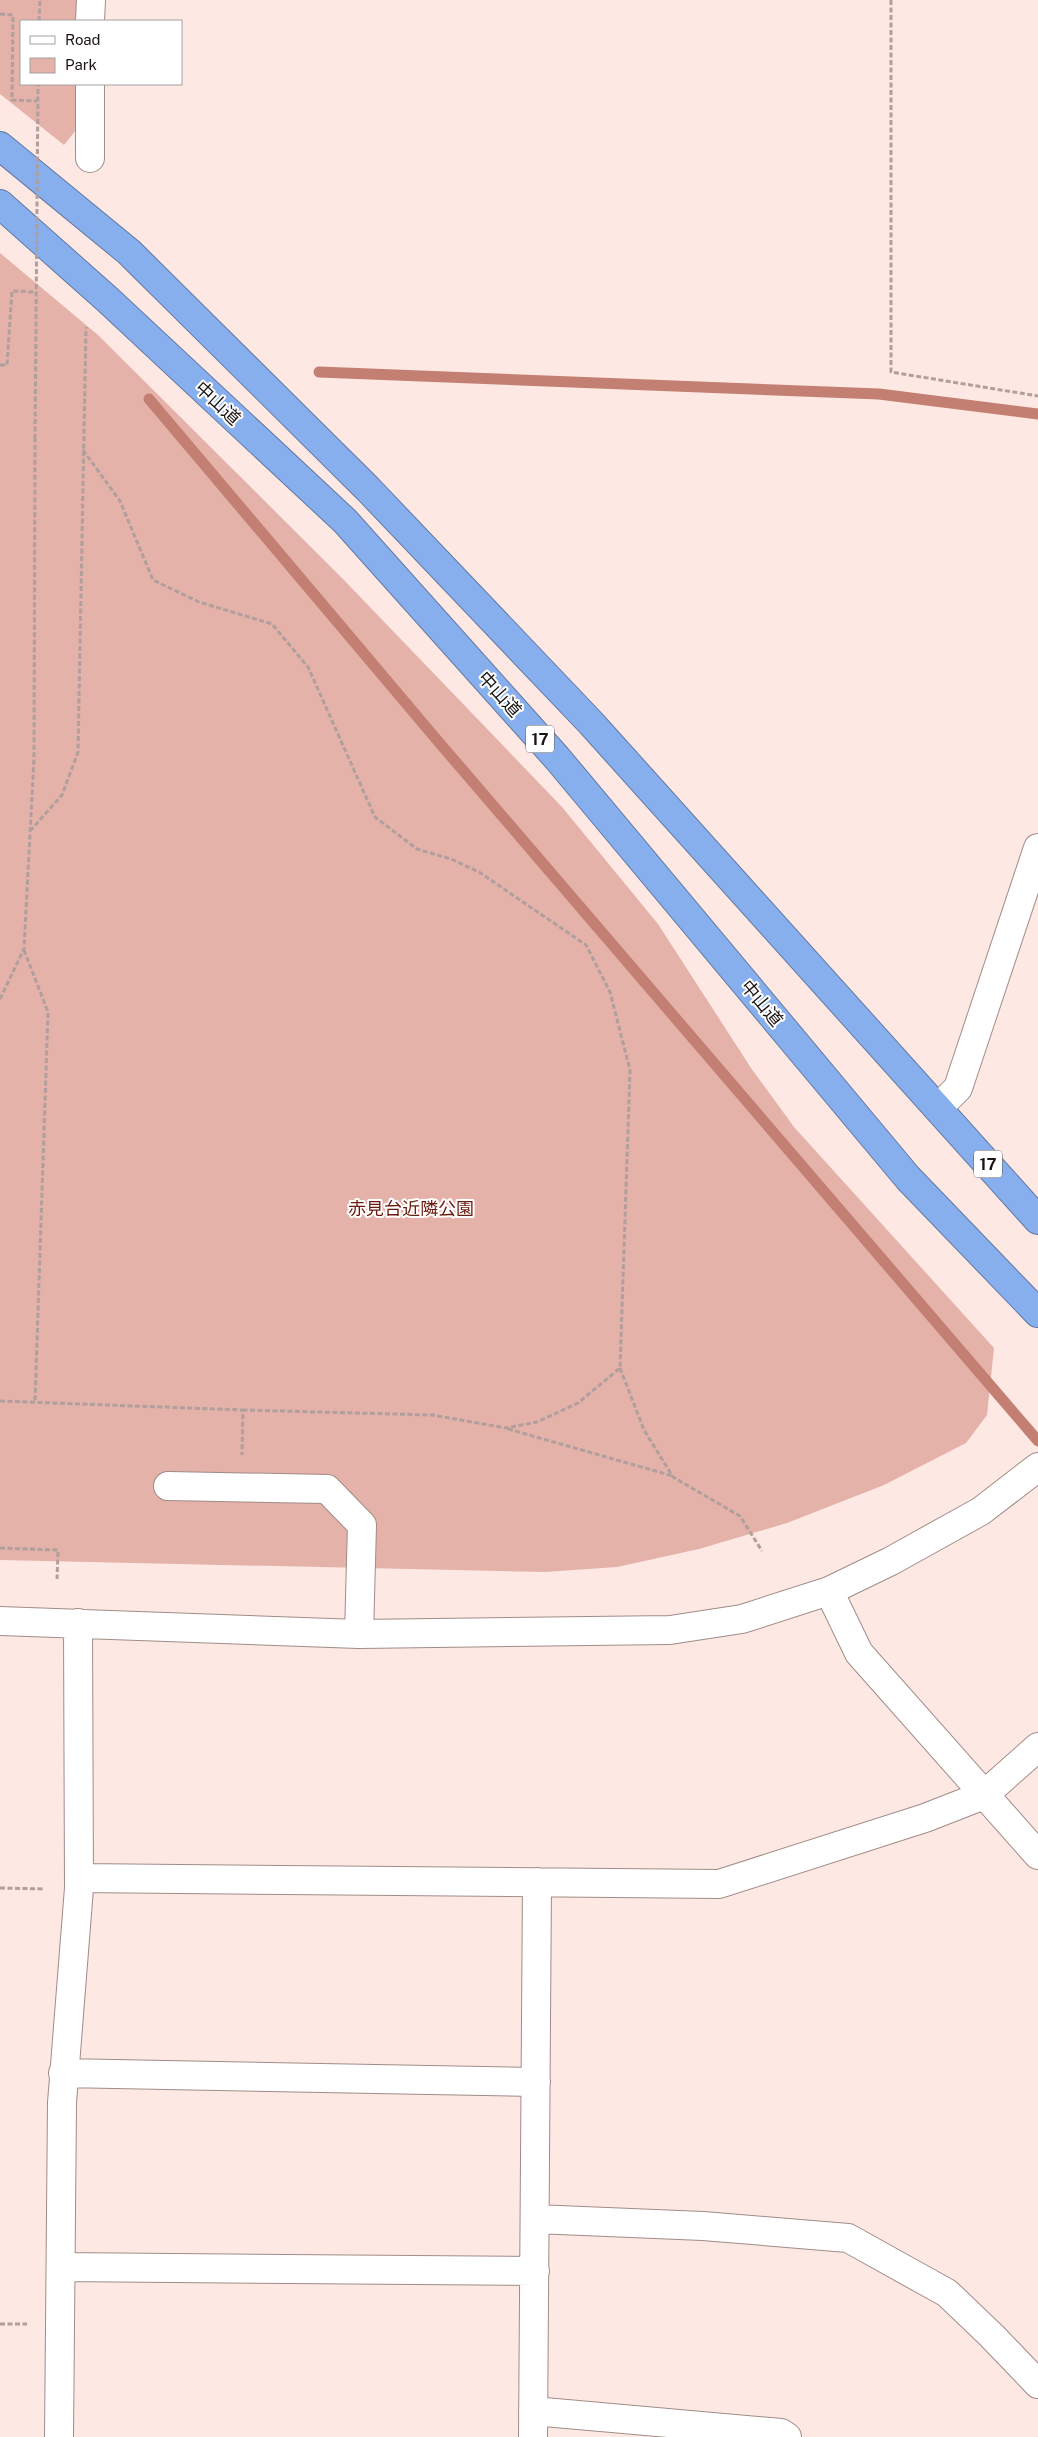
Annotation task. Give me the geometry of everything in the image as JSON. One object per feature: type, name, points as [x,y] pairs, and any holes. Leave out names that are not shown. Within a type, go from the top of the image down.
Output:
[{"type":"highway","name":"17","points":[[0,146],[129,252],[368,488],[591,723],[1038,1220]]},
{"type":"highway","name":"中山道","points":[[0,204],[107,299],[345,521],[558,758],[908,1178],[1038,1313]]},
{"type":"street","points":[[90,20],[91,0]]},
{"type":"street","points":[[90,85],[90,158]]},
{"type":"street","points":[[938,1108],[958,1088],[1038,848]]},
{"type":"street","points":[[0,1621],[359,1634],[670,1630],[742,1619],[829,1591],[891,1561],[981,1511],[1038,1467]]},
{"type":"street","points":[[168,1486],[327,1489],[362,1525],[359,1634]]},
{"type":"street","points":[[829,1591],[858,1654],[1038,1855]]},
{"type":"street","points":[[60,2437],[63,2073],[79,1883],[78,1623]]},
{"type":"street","points":[[79,1883],[537,1882],[719,1884],[925,1818],[984,1795],[1038,1747]]},
{"type":"street","points":[[537,1882],[533,2424],[782,2433],[787,2437]]},
{"type":"street","points":[[63,2073],[536,2082]]},
{"type":"street","points":[[535,2219],[703,2226],[848,2238],[947,2293],[1038,2384]]},
{"type":"street","points":[[60,2267],[535,2270]]},
{"type":"path","points":[[40,0],[40,20]]},
{"type":"path","points":[[891,0],[891,372],[1038,396]]},
{"type":"path","points":[[0,14],[14,15],[12,100],[38,101]]},
{"type":"path","points":[[0,1000],[24,949],[34,758],[38,85]]},
{"type":"path","points":[[0,365],[7,365],[12,291],[36,292]]},
{"type":"path","points":[[30,832],[62,794],[78,752],[86,324]]},
{"type":"path","points":[[83,450],[120,501],[153,580],[199,602],[272,624],[308,667],[376,817],[417,849],[451,859],[479,872],[586,945],[610,992],[630,1070],[620,1368],[644,1430],[673,1477]]},
{"type":"path","points":[[24,949],[48,1012],[34,1402]]},
{"type":"path","points":[[506,1428],[537,1422],[578,1402],[620,1368]]},
{"type":"path","points":[[0,1401],[432,1415],[506,1428],[673,1477],[740,1516],[762,1550]]},
{"type":"path","points":[[242,1488],[244,1410]]},
{"type":"path","points":[[0,1548],[58,1550],[57,1579]]},
{"type":"path","points":[[0,1888],[79,1883]]},
{"type":"green space","points":[[0,0],[76,0],[76,20],[20,20],[20,85],[76,85],[76,130],[64,145],[0,94]]},
{"type":"green space","name":"赤見台近隣公園","points":[[0,253],[98,335],[342,578],[562,807],[658,924],[751,1068],[794,1127],[994,1348],[987,1415],[966,1443],[884,1485],[787,1523],[699,1549],[617,1567],[545,1572],[0,1560]]},
{"type":"waterway","points":[[319,372],[879,394],[1038,414]]},
{"type":"waterway","points":[[149,399],[437,740],[1038,1441]]}]
